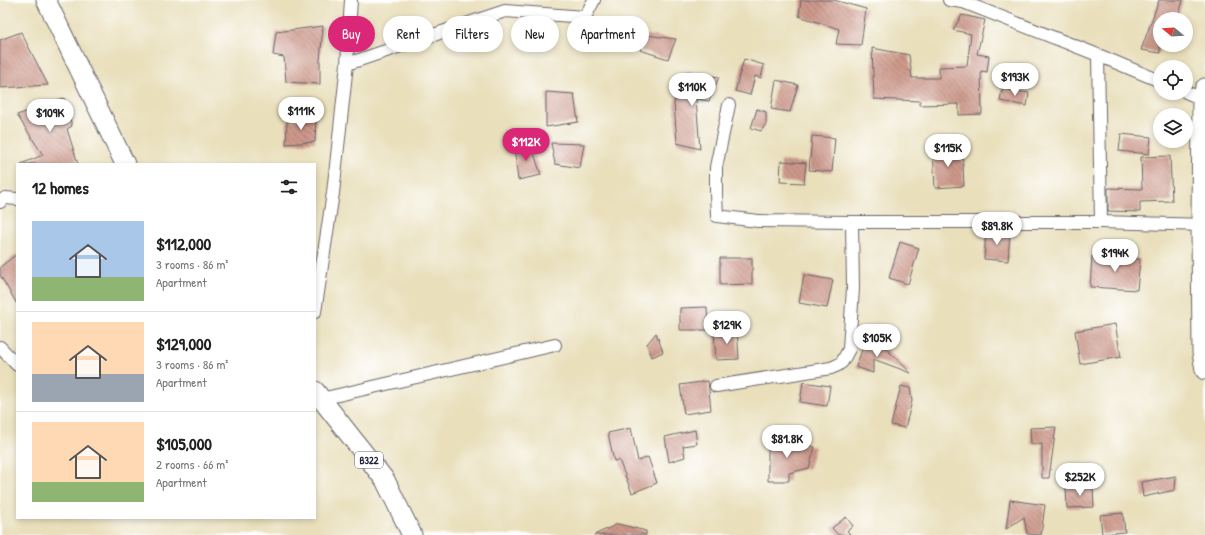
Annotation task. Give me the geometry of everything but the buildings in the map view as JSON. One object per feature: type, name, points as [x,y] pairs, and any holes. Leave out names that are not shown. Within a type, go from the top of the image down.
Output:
[{"type":"main road","points":[[46,0],[125,163]]},
{"type":"main road","points":[[1198,93],[1203,128],[1202,352],[1205,370]]},
{"type":"main road","name":"B322","points":[[318,395],[385,480],[412,535]]},
{"type":"street","points":[[316,305],[333,193],[347,64],[351,0]]},
{"type":"street","points":[[347,64],[505,11],[584,17],[594,0]]},
{"type":"street","points":[[949,0],[963,2],[1153,78]]},
{"type":"street","points":[[1098,55],[1101,222]]},
{"type":"street","points":[[729,105],[716,167],[717,216],[758,221],[1101,222],[1203,225]]},
{"type":"street","points":[[0,202],[5,198],[16,199]]},
{"type":"street","points":[[716,386],[831,368],[842,362],[848,349],[853,288],[852,222]]},
{"type":"street","points":[[318,395],[555,345]]},
{"type":"street","points":[[0,347],[16,364]]}]
